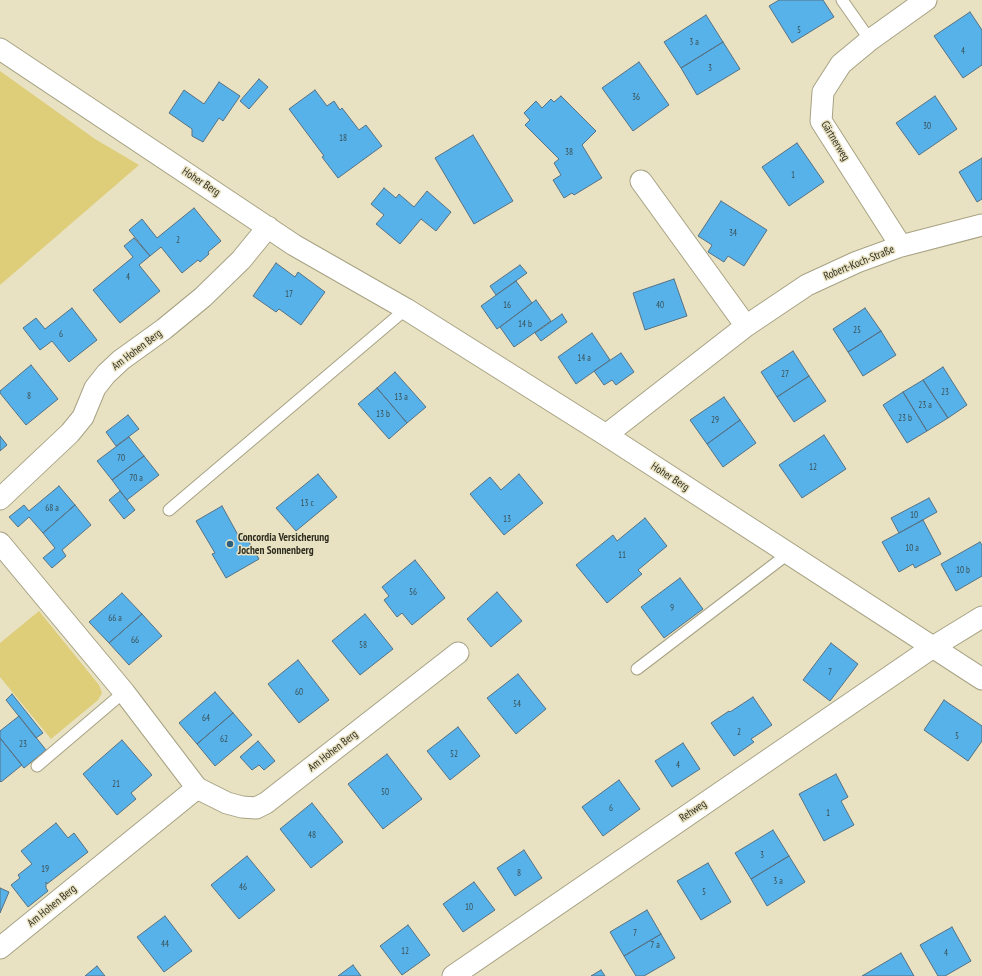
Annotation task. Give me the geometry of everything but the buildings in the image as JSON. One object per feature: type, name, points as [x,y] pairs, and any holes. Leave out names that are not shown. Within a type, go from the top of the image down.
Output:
[{"type":"street","name":"Gärtnerweg","points":[[901,246],[821,121],[823,92],[841,64],[870,40],[926,0]]},
{"type":"street","name":"Hoher Berg","points":[[0,49],[294,245],[406,309],[606,435],[982,679]]},
{"type":"street","points":[[641,181],[746,326]]},
{"type":"street","name":"Robert-Koch-Straße","points":[[606,435],[746,326],[806,285],[858,262],[901,246],[982,225]]},
{"type":"street","name":"Am Hohen Berg","points":[[0,498],[70,433],[83,417],[95,388],[106,374],[121,360],[164,329],[203,297],[241,260],[268,227]]},
{"type":"street","name":"Am Hohen Berg","points":[[0,542],[124,692],[197,788],[227,804],[256,808],[266,803],[458,653]]},
{"type":"street","points":[[933,647],[982,617]]},
{"type":"street","name":"Rehweg","points":[[453,976],[933,647]]},
{"type":"street","name":"Am Hohen Berg","points":[[0,948],[197,788]]},
{"type":"lane","points":[[842,0],[870,40]]},
{"type":"lane","points":[[169,510],[406,309]]},
{"type":"lane","points":[[637,669],[788,553]]},
{"type":"lane","points":[[37,766],[124,692]]},
{"type":"shaded area","points":[[0,71],[95,139],[139,165],[0,285]]},
{"type":"shaded area","points":[[39,611],[99,685],[102,693],[98,700],[51,739],[0,677],[0,643]]},
{"type":"place","name":"Concordia Versicherung Jochen Sonnenberg","points":[[230,544]]}]
